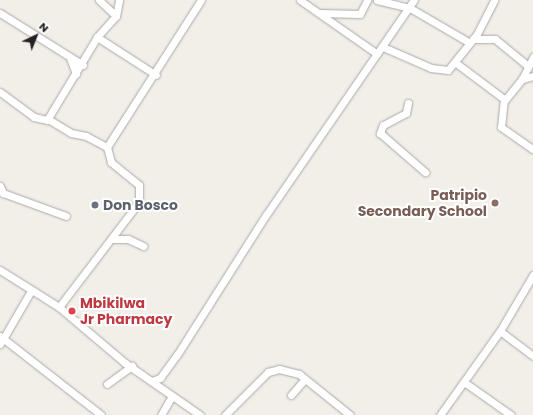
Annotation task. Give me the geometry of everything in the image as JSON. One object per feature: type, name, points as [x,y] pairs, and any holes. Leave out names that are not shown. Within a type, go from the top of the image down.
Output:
[{"type":"street","points":[[99,0],[116,16]]},
{"type":"street","points":[[48,119],[83,65],[97,37],[116,16],[119,0]]},
{"type":"street","points":[[107,147],[156,75],[201,0]]},
{"type":"street","points":[[300,0],[377,54]]},
{"type":"street","points":[[318,13],[360,14],[367,0]]},
{"type":"street","points":[[376,0],[410,8],[472,41],[495,39],[528,66]]},
{"type":"street","points":[[152,381],[160,378],[177,355],[266,215],[410,8],[414,0]]},
{"type":"street","points":[[383,47],[437,70],[448,70],[456,63],[472,41],[494,0]]},
{"type":"street","points":[[0,13],[83,65]]},
{"type":"street","points":[[97,37],[156,75]]},
{"type":"street","points":[[533,57],[522,79],[505,100],[501,126],[533,149]]},
{"type":"street","points":[[70,58],[76,74]]},
{"type":"street","points":[[456,63],[505,100]]},
{"type":"street","points":[[522,79],[533,76]]},
{"type":"street","points":[[0,92],[34,117],[48,119],[70,133],[86,136],[107,147],[111,162],[137,182],[141,190],[136,208],[59,307]]},
{"type":"street","points":[[408,103],[406,113],[383,125],[380,133],[425,172]]},
{"type":"street","points":[[1,190],[66,216]]},
{"type":"street","points":[[113,239],[128,239],[143,246]]},
{"type":"street","points":[[0,270],[30,291],[59,307],[132,366],[200,415]]},
{"type":"street","points":[[440,415],[500,331],[532,278]]},
{"type":"street","points":[[30,291],[1,340],[101,415]]},
{"type":"street","points":[[500,331],[533,356]]},
{"type":"street","points":[[107,384],[132,366]]},
{"type":"street","points":[[225,415],[271,371],[286,369],[305,379],[350,415]]},
{"type":"street","points":[[291,395],[305,379]]},
{"type":"street","points":[[464,382],[511,415]]},
{"type":"street","points":[[161,415],[172,396]]},
{"type":"place","name":"Patripio Secondary School","points":[[495,203]]},
{"type":"place","name":"Don Bosco","points":[[95,205]]},
{"type":"place","name":"Mbikilwa Jr Pharmacy","points":[[72,311]]}]
